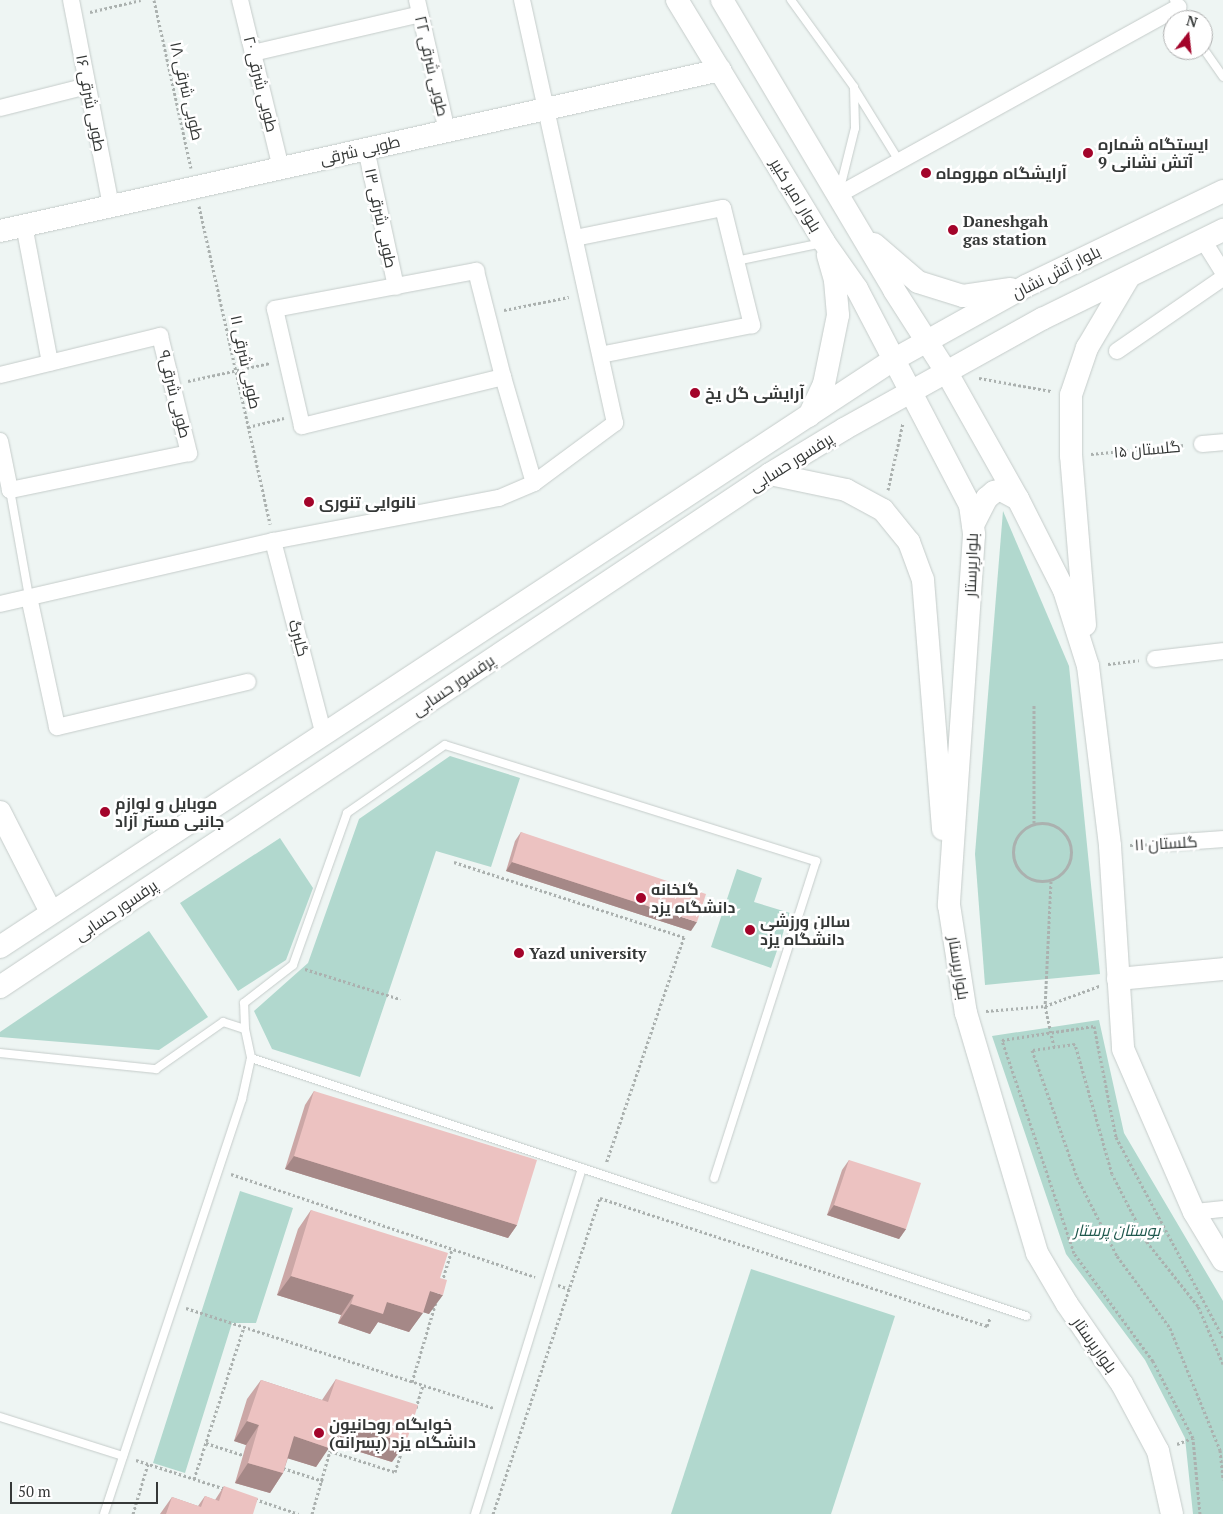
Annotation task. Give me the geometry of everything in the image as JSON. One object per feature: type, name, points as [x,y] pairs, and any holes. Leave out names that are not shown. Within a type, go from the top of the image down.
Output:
[{"type":"main road","name":"بلوار امیر کبیر","points":[[678,0],[824,242],[857,289],[910,392]]},
{"type":"main road","points":[[722,0],[926,342],[947,372],[1018,499],[1064,590],[1088,666]]},
{"type":"main road","name":"طوبی شرقی","points":[[0,230],[720,70]]},
{"type":"main road","name":"بلوار آتش نشان","points":[[893,360],[1026,286],[1223,191]]},
{"type":"main road","points":[[910,392],[1042,319],[1223,230]]},
{"type":"main road","points":[[862,234],[918,282],[963,296],[1026,286]]},
{"type":"main road","points":[[809,416],[824,384],[838,315],[835,280],[824,242]]},
{"type":"main road","points":[[1129,276],[1088,348],[1071,395],[1071,456],[1088,666],[1110,846],[1123,1049],[1194,1212],[1223,1260]]},
{"type":"main road","name":"پرفسور حسابی","points":[[0,947],[893,360]]},
{"type":"main road","name":"پرفسور حسابی","points":[[0,987],[770,474],[910,392]]},
{"type":"main road","name":"بلوارپرستار","points":[[910,392],[957,477],[970,505],[973,525],[949,906],[966,1013],[1037,1253],[1067,1304],[1122,1384],[1153,1443],[1172,1514]]},
{"type":"main road","points":[[770,474],[846,490],[883,510],[908,542],[923,580],[949,906]]},
{"type":"main road","points":[[973,525],[987,498],[994,492],[1001,490],[1018,499]]},
{"type":"main road","points":[[0,812],[51,912]]},
{"type":"main road","points":[[1118,980],[1223,969]]},
{"type":"street","name":"طوبی شرقی ۲۰","points":[[240,0],[281,168]]},
{"type":"street","points":[[0,604],[273,541],[499,498],[534,483],[615,423],[548,109],[522,0]]},
{"type":"street","points":[[253,53],[419,7]]},
{"type":"street","name":"طوبی شرقی ۲۲","points":[[419,7],[447,131]]},
{"type":"street","name":"طوبی شرقی ۱۶","points":[[73,8],[111,206]]},
{"type":"street","points":[[838,195],[1179,9]]},
{"type":"street","points":[[0,108],[87,86]]},
{"type":"street","name":"طوبی شرقی ۱۳","points":[[366,149],[396,287]]},
{"type":"street","points":[[575,238],[723,208],[752,325],[601,355]]},
{"type":"street","points":[[24,225],[50,363]]},
{"type":"street","points":[[1203,240],[1223,272]]},
{"type":"street","points":[[503,377],[302,426],[276,309],[476,271],[503,377],[534,483]]},
{"type":"street","points":[[1117,351],[1223,278]]},
{"type":"street","name":"طوبی شرقی۹","points":[[0,375],[160,336],[189,453],[10,490]]},
{"type":"street","points":[[0,441],[10,490]]},
{"type":"street","name":"گلستان ۱۵","points":[[1202,444],[1223,442]]},
{"type":"street","name":"گلبرگ","points":[[273,541],[324,735]]},
{"type":"street","points":[[28,597],[57,727],[248,682]]},
{"type":"street","points":[[1155,658],[1223,651]]},
{"type":"street","name":"گلستان ۱۱","points":[[1169,843],[1223,839]]},
{"type":"street","points":[[1194,1212],[1223,1209]]},
{"type":"lane","points":[[791,0],[854,88],[899,161]]},
{"type":"lane","points":[[1211,60],[1223,78]]},
{"type":"lane","points":[[838,195],[855,128],[854,88]]},
{"type":"lane","points":[[736,261],[824,242]]},
{"type":"lane","points":[[10,490],[28,597]]},
{"type":"lane","points":[[104,1514],[242,1099],[251,1058],[245,1029],[244,1003],[293,966],[347,813],[445,745],[816,861],[714,1178]]},
{"type":"lane","points":[[0,1053],[156,1069],[223,1022],[245,1029]]},
{"type":"lane","points":[[251,1058],[1026,1316]]},
{"type":"lane","points":[[475,1514],[582,1168]]},
{"type":"lane","points":[[0,1416],[123,1456]]},
{"type":"path","points":[[73,8],[141,0]]},
{"type":"path","name":"طوبی شرقی ۱۸","points":[[154,0],[195,187]]},
{"type":"path","name":"طوبی شرقی ۱۱","points":[[195,187],[273,541]]},
{"type":"path","points":[[487,314],[588,294]]},
{"type":"path","points":[[172,384],[287,360]]},
{"type":"path","points":[[947,372],[1071,395]]},
{"type":"path","points":[[883,510],[910,392]]},
{"type":"path","points":[[248,427],[300,414]]},
{"type":"path","name":"گلستان ۱۵","points":[[1071,456],[1202,444]]},
{"type":"path","points":[[1088,666],[1155,658]]},
{"type":"path","points":[[1034,704],[1034,823]]},
{"type":"path","points":[[1034,823],[1056,826],[1071,844],[1069,867],[1051,881],[1028,879],[1013,861],[1016,838],[1034,823]]},
{"type":"path","name":"گلستان ۱۱","points":[[1110,846],[1169,843]]},
{"type":"path","points":[[454,862],[684,937],[602,1175],[600,1198],[493,1514]]},
{"type":"path","points":[[1051,881],[1045,1006],[1054,1047]]},
{"type":"path","points":[[293,966],[400,1000]]},
{"type":"path","points":[[966,1013],[1045,1006],[1118,980]]},
{"type":"path","points":[[1200,1514],[1193,1438],[1153,1361],[1074,1253],[1002,1040],[1094,1026],[1116,1137],[1223,1337]]},
{"type":"path","points":[[1223,1364],[1198,1306],[1148,1242],[1112,1174],[1075,1044],[1032,1050],[1077,1177],[1117,1256],[1170,1328],[1221,1449],[1223,1480]]},
{"type":"path","points":[[219,1170],[569,1289]]},
{"type":"path","points":[[600,1198],[987,1326],[994,1306]]},
{"type":"path","points":[[441,1287],[452,1249]]},
{"type":"path","points":[[412,1382],[438,1296]]},
{"type":"path","points":[[174,1304],[526,1418]]},
{"type":"path","points":[[194,1479],[244,1327]]},
{"type":"path","points":[[415,1411],[423,1385]]},
{"type":"path","points":[[312,1514],[323,1481],[330,1451],[395,1472],[406,1437]]},
{"type":"path","points":[[206,1442],[251,1457]]},
{"type":"path","points":[[123,1456],[229,1490]]},
{"type":"path","points":[[133,1514],[148,1464]]},
{"type":"path","points":[[278,1466],[323,1481]]},
{"type":"path","points":[[246,1496],[299,1514]]},
{"type":"green space","points":[[1003,511],[1069,666],[1100,974],[985,985],[975,854]]},
{"type":"green space","points":[[450,756],[520,778],[491,867],[436,851],[360,1077],[272,1049],[254,1011],[308,963],[359,819]]},
{"type":"green space","points":[[280,838],[313,888],[286,960],[238,991],[180,903]]},
{"type":"green space","name":"سالن ورزشی دانشگاه یزد","points":[[737,869],[762,878],[754,902],[790,913],[771,968],[711,947]]},
{"type":"green space","points":[[149,931],[208,1017],[159,1050],[0,1037],[0,1032]]},
{"type":"green space","name":"بوستان پرستار","points":[[1099,1020],[1124,1133],[1223,1301],[1223,1514],[1193,1514],[1185,1438],[1145,1360],[1066,1254],[992,1036]]},
{"type":"green space","points":[[240,1191],[293,1208],[256,1323],[232,1323],[185,1473],[153,1463]]},
{"type":"green space","points":[[751,1269],[895,1316],[831,1514],[671,1514]]},
{"type":"building","points":[[521,832],[706,894],[697,922],[512,862]]},
{"type":"building","points":[[314,1091],[537,1160],[517,1225],[294,1156]]},
{"type":"building","points":[[849,1160],[921,1183],[906,1229],[834,1205]]},
{"type":"building","points":[[311,1210],[448,1253],[440,1278],[447,1280],[443,1295],[430,1291],[423,1313],[387,1302],[383,1314],[351,1304],[354,1295],[291,1276]]},
{"type":"building","points":[[336,1379],[418,1405],[406,1443],[338,1421],[329,1448],[294,1436],[283,1473],[248,1463],[259,1425],[247,1421],[261,1380],[328,1402]]},
{"type":"building","points":[[224,1486],[258,1498],[253,1514],[166,1514],[172,1497],[201,1507],[205,1496],[219,1501]]},
{"type":"place","name":"ایستگاه شماره 9 آتش نشانی","points":[[1088,153]]},
{"type":"place","name":"آرایشگاه مهروماه","points":[[926,173]]},
{"type":"place","name":"Daneshgah gas station","points":[[953,230]]},
{"type":"place","name":"آرایشی گل یخ","points":[[695,393]]},
{"type":"place","name":"نانوایی تنوری","points":[[309,502]]},
{"type":"place","name":"موبایل و لوازم جانبی مستر آزاد","points":[[105,812]]},
{"type":"place","name":"گلخانه دانشگاه یزد","points":[[641,898]]},
{"type":"place","name":"سالن ورزشی دانشگاه یزد","points":[[750,930]]},
{"type":"place","name":"Yazd university","points":[[519,953]]},
{"type":"place","name":"خوابگاه روحانیون (پسرانه) دانشگاه یزد","points":[[319,1433]]}]
